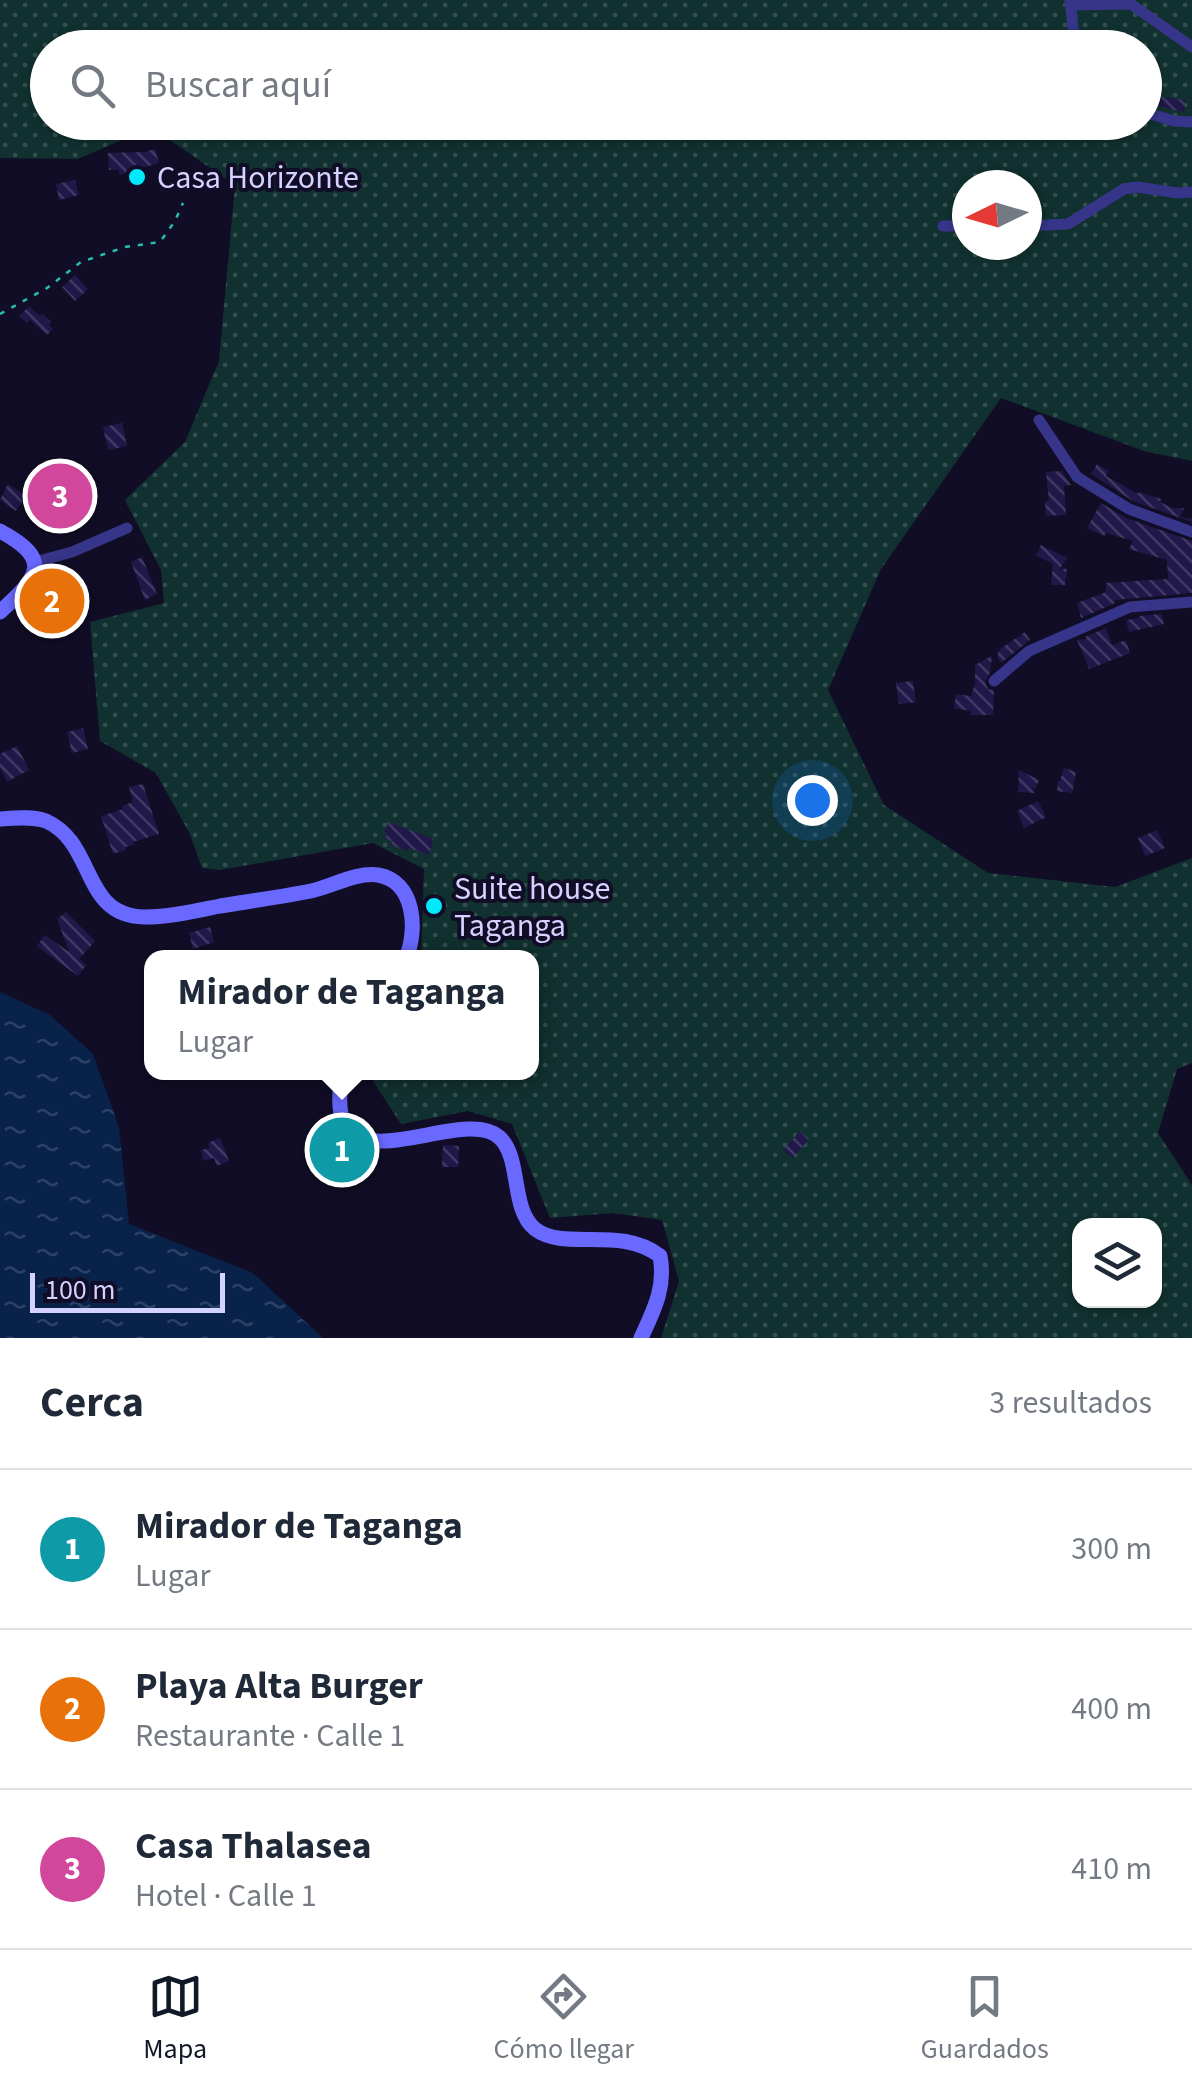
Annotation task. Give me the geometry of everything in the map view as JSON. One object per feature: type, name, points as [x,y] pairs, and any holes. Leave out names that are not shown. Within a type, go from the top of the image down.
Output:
[{"type":"street","points":[[1073,30],[1070,2],[1131,4],[1192,47]]},
{"type":"street","points":[[1162,117],[1192,122]]},
{"type":"street","points":[[1042,225],[1068,224],[1124,190],[1137,187],[1192,192]]},
{"type":"street","points":[[943,226],[952,226]]},
{"type":"street","points":[[1040,420],[1078,477],[1129,509],[1192,532]]},
{"type":"street","points":[[35,562],[72,552],[128,528]]},
{"type":"street","points":[[0,530],[18,540],[35,562],[32,579],[0,612]]},
{"type":"street","points":[[0,547],[18,540]]},
{"type":"street","points":[[994,681],[1029,651],[1130,607],[1192,602]]},
{"type":"street","points":[[0,819],[44,820],[69,837],[100,897],[115,910],[140,917],[314,890],[373,874],[388,878],[402,888],[410,905],[413,927],[409,950]]},
{"type":"street","points":[[342,1080],[338,1104],[348,1129],[361,1139],[382,1142],[484,1130],[500,1138],[508,1153],[523,1212],[532,1227],[549,1237],[626,1240],[646,1245],[660,1256],[664,1274],[657,1303],[641,1338]]},
{"type":"path","points":[[0,314],[47,288],[81,262],[125,247],[160,242],[183,203]]},
{"type":"green space","points":[[0,0],[1192,0],[1192,461],[1144,451],[1001,398],[881,569],[828,690],[884,805],[988,873],[1115,887],[1192,858],[1192,1063],[1177,1069],[1158,1133],[1192,1185],[1192,1338],[661,1338],[679,1281],[662,1220],[613,1213],[550,1218],[512,1124],[468,1111],[401,1124],[373,1081],[539,1080],[539,950],[421,950],[424,869],[373,843],[220,870],[202,868],[190,834],[156,773],[100,741],[90,622],[164,603],[161,570],[125,500],[185,442],[219,361],[235,185],[170,140],[1162,140],[1162,30],[30,30],[30,140],[121,140],[78,159],[0,158]]},
{"type":"water","points":[[0,992],[50,1015],[93,1054],[119,1127],[129,1224],[253,1273],[323,1338],[0,1338]]},
{"type":"building","points":[[1162,97],[1186,100],[1184,112],[1162,107]]},
{"type":"building","points":[[155,149],[159,163],[119,175],[119,170],[109,170],[108,153]]},
{"type":"building","points":[[75,180],[79,195],[59,200],[56,184]]},
{"type":"building","points":[[75,275],[88,289],[75,301],[62,287]]},
{"type":"building","points":[[29,306],[51,322],[53,329],[47,335],[19,316]]},
{"type":"building","points":[[122,423],[127,446],[108,450],[103,427]]},
{"type":"building","points":[[1097,464],[1109,471],[1106,476],[1138,494],[1161,499],[1172,508],[1184,508],[1180,517],[1192,522],[1133,501],[1091,474]]},
{"type":"building","points":[[1062,471],[1071,485],[1064,486],[1066,515],[1046,516],[1046,472]]},
{"type":"building","points":[[8,484],[26,496],[16,511],[0,500]]},
{"type":"building","points":[[1101,503],[1126,518],[1192,541],[1192,593],[1115,600],[1081,618],[1077,603],[1106,592],[1106,583],[1168,579],[1167,560],[1129,549],[1133,541],[1106,533],[1104,536],[1087,528]]},
{"type":"building","points":[[1041,545],[1067,558],[1059,570],[1067,568],[1065,585],[1051,585],[1053,564],[1036,555]]},
{"type":"building","points":[[142,557],[157,594],[145,600],[131,562]]},
{"type":"building","points":[[1161,614],[1164,624],[1129,632],[1126,620]]},
{"type":"building","points":[[1106,628],[1112,645],[1126,640],[1130,653],[1089,669],[1077,640]]},
{"type":"building","points":[[1025,632],[1030,640],[1001,663],[997,656],[1000,649]]},
{"type":"building","points":[[992,656],[985,682],[988,689],[994,690],[993,715],[971,715],[971,711],[954,708],[956,694],[971,696],[975,665]]},
{"type":"building","points":[[913,681],[916,702],[899,704],[896,683]]},
{"type":"building","points":[[83,728],[88,749],[72,753],[67,732]]},
{"type":"building","points":[[17,746],[29,770],[7,782],[0,768],[0,754]]},
{"type":"building","points":[[1064,768],[1076,772],[1072,793],[1057,791]]},
{"type":"building","points":[[1019,770],[1039,780],[1032,788],[1035,793],[1018,792]]},
{"type":"building","points":[[143,784],[159,834],[133,842],[126,850],[113,854],[101,816],[133,802],[129,787]]},
{"type":"building","points":[[1038,801],[1046,817],[1024,828],[1017,811]]},
{"type":"building","points":[[388,822],[434,839],[429,855],[391,845],[384,833]]},
{"type":"building","points":[[1157,830],[1165,848],[1145,856],[1138,838]]},
{"type":"building","points":[[66,912],[95,941],[79,959],[86,965],[78,976],[37,946],[45,935],[69,952],[57,919]]},
{"type":"building","points":[[210,927],[214,942],[193,949],[189,933]]},
{"type":"building","points":[[800,1131],[809,1139],[793,1158],[783,1150]]},
{"type":"building","points":[[220,1138],[229,1161],[217,1166],[214,1158],[203,1161],[201,1150],[210,1148],[208,1143]]},
{"type":"building","points":[[443,1145],[459,1146],[458,1167],[442,1167]]},
{"type":"place","name":"Casa Horizonte","points":[[137,177]]},
{"type":"place","name":"Casa Thalasea","points":[[60,496]]},
{"type":"place","name":"Playa Alta Burger","points":[[52,601]]},
{"type":"place","name":"Suite house Taganga","points":[[434,906]]},
{"type":"place","name":"Mirador de Taganga","points":[[342,1150]]}]
